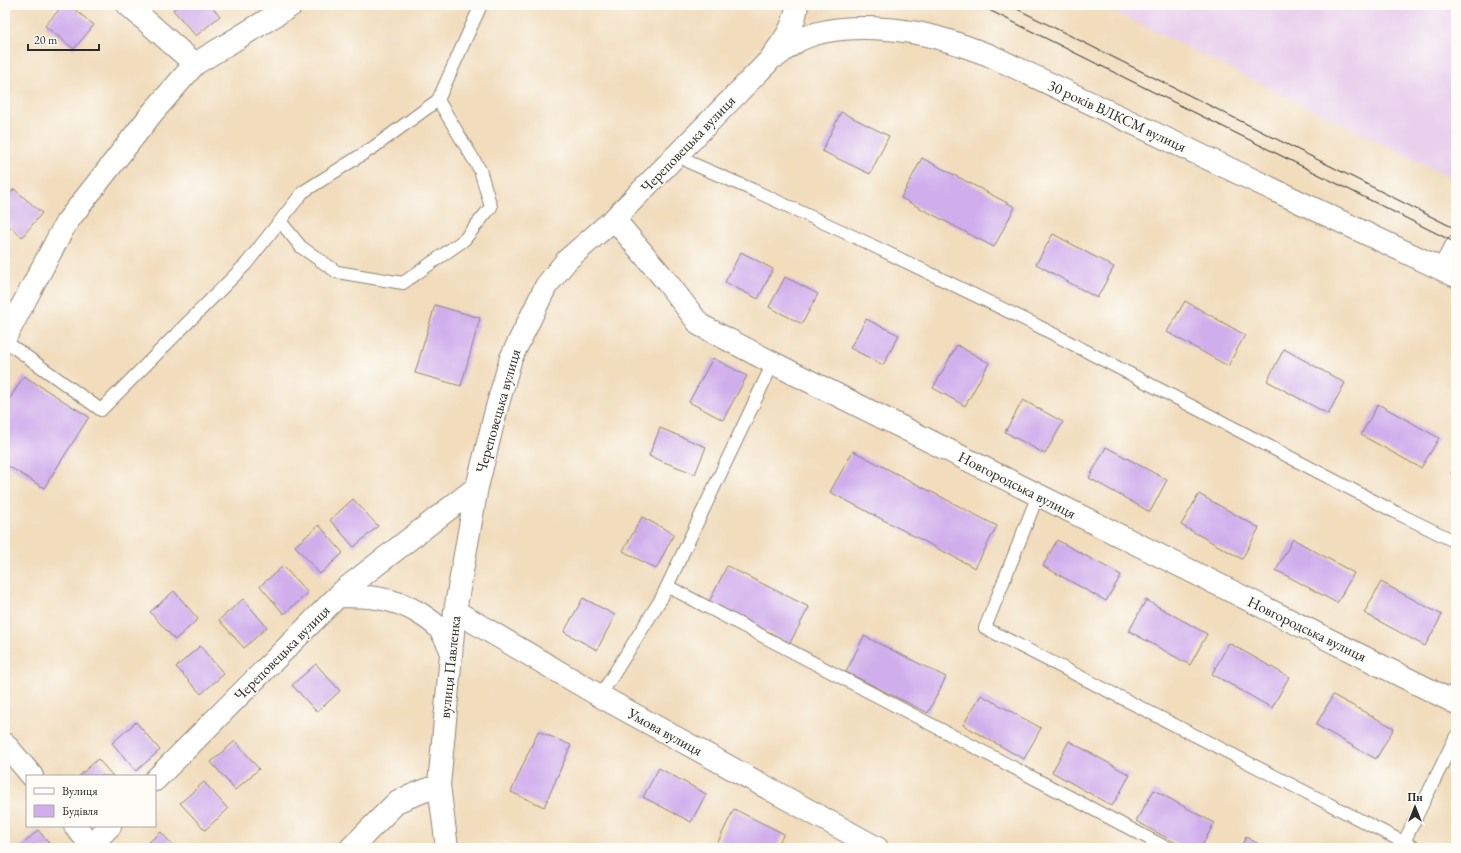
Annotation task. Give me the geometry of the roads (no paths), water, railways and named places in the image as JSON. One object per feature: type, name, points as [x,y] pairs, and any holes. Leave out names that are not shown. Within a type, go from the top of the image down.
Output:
[{"type":"street","points":[[128,5],[195,64]]},
{"type":"street","points":[[5,340],[66,223],[153,112],[195,64],[292,5]]},
{"type":"street","name":"Череповецька вулиця","points":[[156,779],[345,589],[477,487],[511,358],[546,286],[567,260],[614,219],[768,62],[786,38],[796,19],[797,5]]},
{"type":"street","name":"30 років ВЛКСМ вулиця","points":[[768,62],[799,40],[825,32],[848,29],[881,28],[914,33],[951,42],[989,55],[1450,273]]},
{"type":"street","name":"Новгородська вулиця","points":[[614,219],[667,282],[700,325],[773,363],[1456,703]]},
{"type":"street","points":[[1450,273],[1456,247]]},
{"type":"street","name":"вулиця Павленка","points":[[447,848],[439,785],[455,611],[477,487]]},
{"type":"street","points":[[338,596],[366,596],[388,599],[411,608],[432,620],[440,630],[451,650]]},
{"type":"street","name":"Умова вулиця","points":[[455,611],[600,696],[878,848]]},
{"type":"street","points":[[5,744],[31,775]]},
{"type":"street","points":[[351,848],[398,801],[439,785]]},
{"type":"street","points":[[75,827],[89,847],[109,827]]},
{"type":"lane","points":[[5,340],[101,410],[246,264],[303,192],[374,147],[438,100],[481,5]]},
{"type":"lane","points":[[280,220],[301,247],[337,272],[403,284],[464,240],[491,207],[480,170],[438,100]]},
{"type":"lane","points":[[678,155],[691,164],[754,190],[859,239],[1036,326],[1456,542]]},
{"type":"lane","points":[[600,696],[661,599],[773,363]]},
{"type":"lane","points":[[1038,495],[985,628],[1403,845],[1415,848]]},
{"type":"lane","points":[[667,586],[1167,848]]},
{"type":"lane","points":[[1403,845],[1456,736]]},
{"type":"tram line","points":[[979,5],[1456,243]]},
{"type":"tram line","points":[[1009,5],[1456,229]]}]
